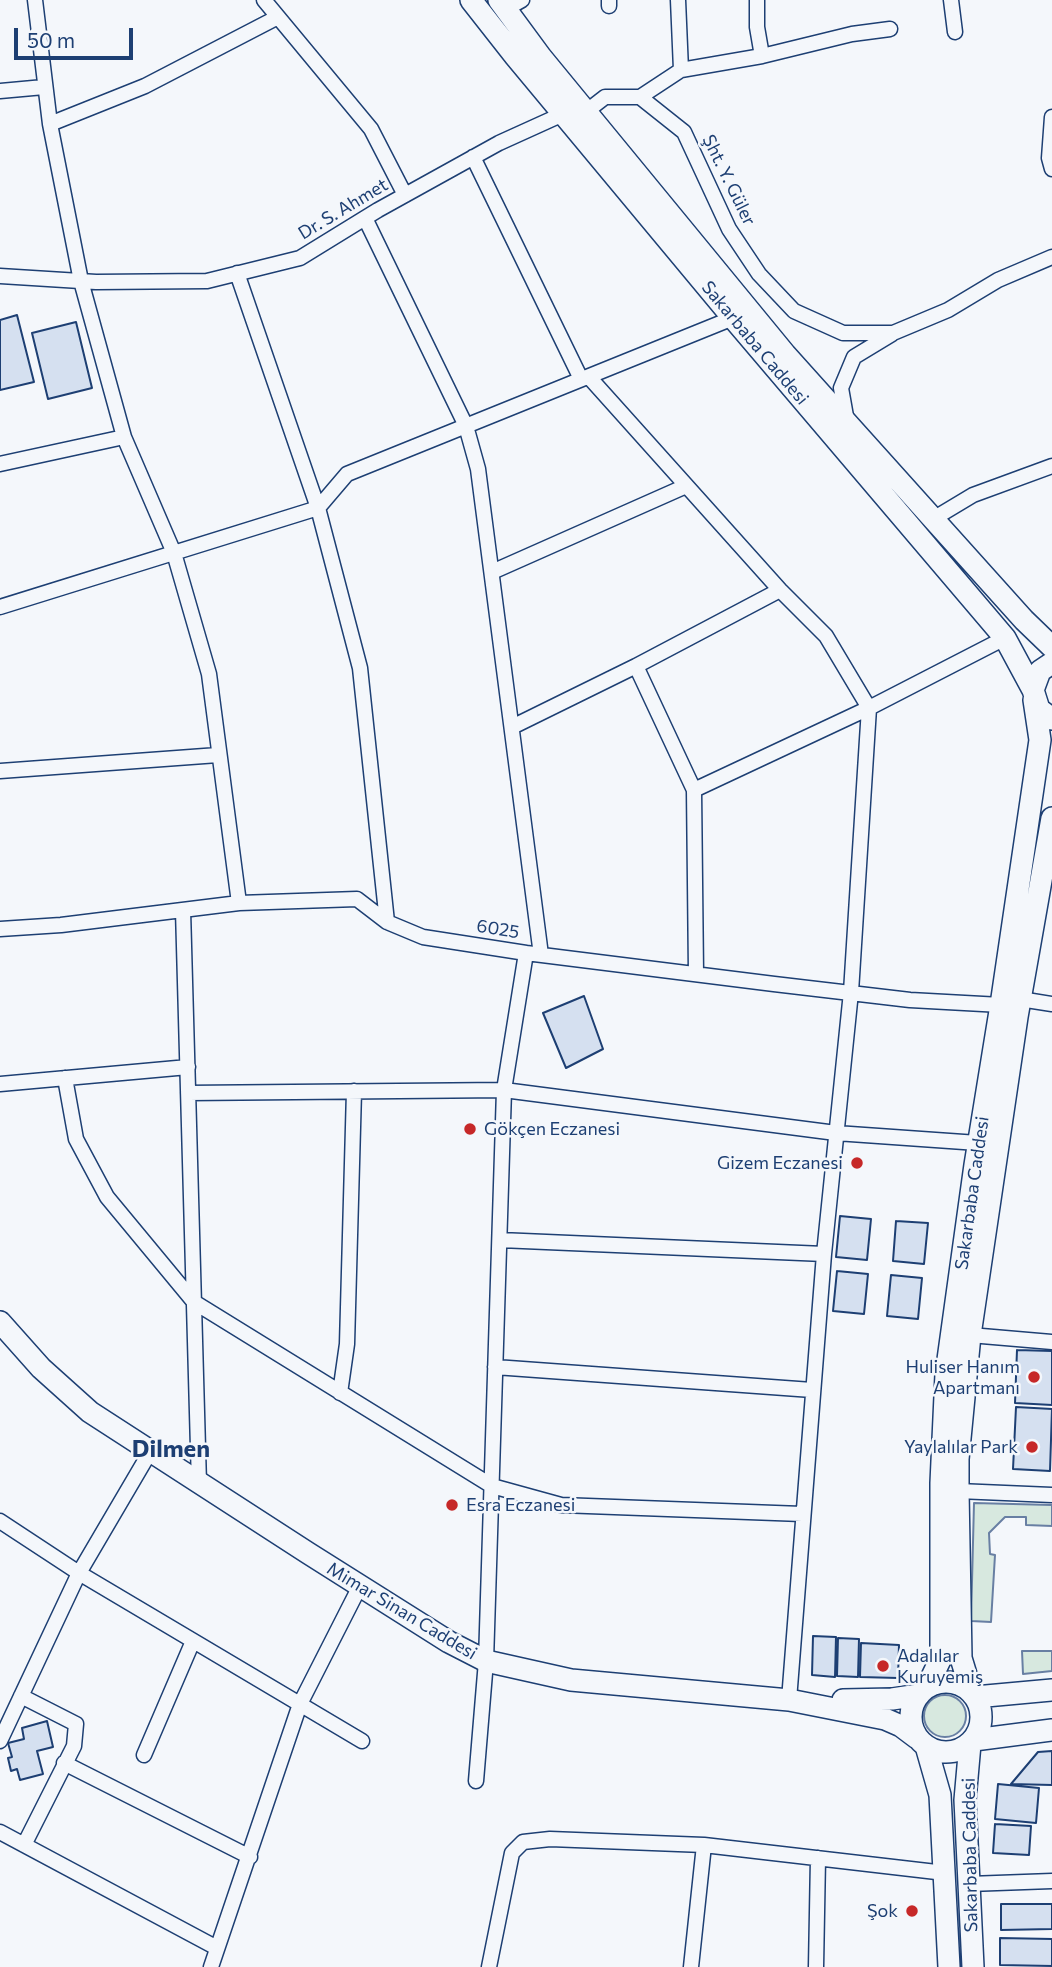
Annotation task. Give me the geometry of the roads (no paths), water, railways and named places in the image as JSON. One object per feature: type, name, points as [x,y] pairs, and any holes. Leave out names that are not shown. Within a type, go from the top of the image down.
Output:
[{"type":"main road","name":"Sakarbaba Caddesi","points":[[471,0],[733,318],[1005,638],[1034,695],[1040,740],[970,1335],[958,1459],[961,1658],[973,1694]]},
{"type":"main road","name":"Sakarbaba Caddesi","points":[[509,3],[541,57],[785,354],[1024,620],[1052,647]]},
{"type":"main road","points":[[1052,663],[1040,671],[1034,695],[1039,709],[1052,719]]},
{"type":"main road","name":"Sakarbaba Caddesi","points":[[923,1691],[941,1658],[941,1483],[946,1374],[978,1143],[1052,818]]},
{"type":"main road","name":"Mimar Sinan Caddesi","points":[[0,1322],[41,1368],[90,1412],[449,1642],[486,1661],[571,1679],[789,1700],[884,1719],[901,1726],[922,1742]]},
{"type":"main road","points":[[789,1700],[892,1699],[923,1691],[938,1683],[950,1682],[973,1694],[1052,1690]]},
{"type":"main road","points":[[923,1691],[913,1705],[912,1728],[922,1742],[937,1751],[948,1753],[960,1750],[972,1742],[980,1730],[981,1707],[973,1694]]},
{"type":"main road","points":[[972,1742],[1052,1730]]},
{"type":"main road","name":"Sakarbaba Caddesi","points":[[922,1742],[940,1794],[949,1967]]},
{"type":"main road","name":"Sakarbaba Caddesi","points":[[972,1742],[965,1800],[973,1967]]},
{"type":"street","points":[[35,0],[50,124],[81,281],[124,437],[174,553],[209,674],[239,903]]},
{"type":"street","points":[[264,0],[371,129],[405,195]]},
{"type":"street","points":[[678,0],[681,70]]},
{"type":"street","points":[[757,0],[757,27],[762,56]]},
{"type":"street","points":[[951,0],[955,32]]},
{"type":"street","points":[[50,124],[145,86],[278,17]]},
{"type":"street","points":[[587,111],[605,97],[640,97],[681,70],[762,56],[852,34],[890,29]]},
{"type":"street","points":[[0,91],[44,87]]},
{"type":"street","name":"Şht. Y. Güler","points":[[640,97],[684,132],[729,229],[759,274],[794,311],[843,333],[892,333],[948,310],[998,280],[1052,257]]},
{"type":"street","name":"Dr. S. Ahmet","points":[[0,276],[81,281],[207,281],[300,258],[473,157],[563,114]]},
{"type":"street","points":[[1052,117],[1049,158],[1052,169]]},
{"type":"street","points":[[473,157],[585,378],[780,590],[826,636],[869,708],[851,992],[824,1254],[789,1700]]},
{"type":"street","points":[[365,218],[466,426],[478,469],[512,727],[533,954],[504,1090],[486,1661],[476,1782]]},
{"type":"street","points":[[237,273],[318,508],[360,668],[387,922]]},
{"type":"street","points":[[0,607],[318,508],[347,474],[733,318]]},
{"type":"street","points":[[847,424],[841,388],[854,357],[892,333]]},
{"type":"street","points":[[0,464],[124,437]]},
{"type":"street","points":[[933,519],[973,495],[1052,466]]},
{"type":"street","points":[[492,572],[687,486]]},
{"type":"street","points":[[512,727],[636,666],[780,590]]},
{"type":"street","points":[[694,790],[869,708],[1005,638]]},
{"type":"street","points":[[636,666],[694,790],[696,974]]},
{"type":"street","points":[[0,771],[218,755]]},
{"type":"street","name":"6025","points":[[0,929],[239,903],[357,899],[387,922],[423,937],[533,954],[911,1000],[1052,1004]]},
{"type":"street","points":[[183,910],[199,1484]]},
{"type":"street","points":[[0,1084],[188,1068]]},
{"type":"street","points":[[65,1078],[76,1139],[107,1197],[194,1302],[492,1486],[561,1505],[802,1514]]},
{"type":"street","points":[[188,1093],[504,1090],[836,1133],[978,1143]]},
{"type":"street","points":[[340,1393],[347,1344],[354,1091]]},
{"type":"street","points":[[499,1240],[824,1254]]},
{"type":"street","points":[[970,1335],[1052,1342]]},
{"type":"street","points":[[495,1367],[813,1390]]},
{"type":"street","points":[[0,1741],[79,1573],[150,1452]]},
{"type":"street","points":[[958,1491],[1052,1495]]},
{"type":"street","points":[[0,1521],[79,1573],[362,1741]]},
{"type":"street","points":[[211,1967],[300,1704],[360,1586]]},
{"type":"street","points":[[144,1755],[193,1641]]},
{"type":"street","points":[[21,1696],[76,1724],[74,1746],[24,1844]]},
{"type":"street","points":[[64,1763],[250,1857]]},
{"type":"street","points":[[0,1832],[217,1948]]},
{"type":"street","points":[[489,1967],[512,1853],[523,1842],[550,1839],[704,1845],[945,1872]]},
{"type":"street","points":[[678,1967],[692,1963],[704,1845]]},
{"type":"street","points":[[816,1967],[818,1858]]},
{"type":"street","points":[[969,1884],[1052,1881]]},
{"type":"place","name":"Gökçen Eczanesi","points":[[470,1129]]},
{"type":"place","name":"Gizem Eczanesi","points":[[857,1163]]},
{"type":"place","name":"Huliser Hanım Apartmanı","points":[[1034,1377]]},
{"type":"place","name":"Yaylalılar Park","points":[[1032,1447]]},
{"type":"place","name":"Esra Eczanesi","points":[[452,1505]]},
{"type":"place","name":"Adalılar Kuruyemiş","points":[[883,1666]]},
{"type":"place","name":"Şok","points":[[912,1911]]},
{"type":"district","name":"Dilmen","points":[[171,1449]]}]
